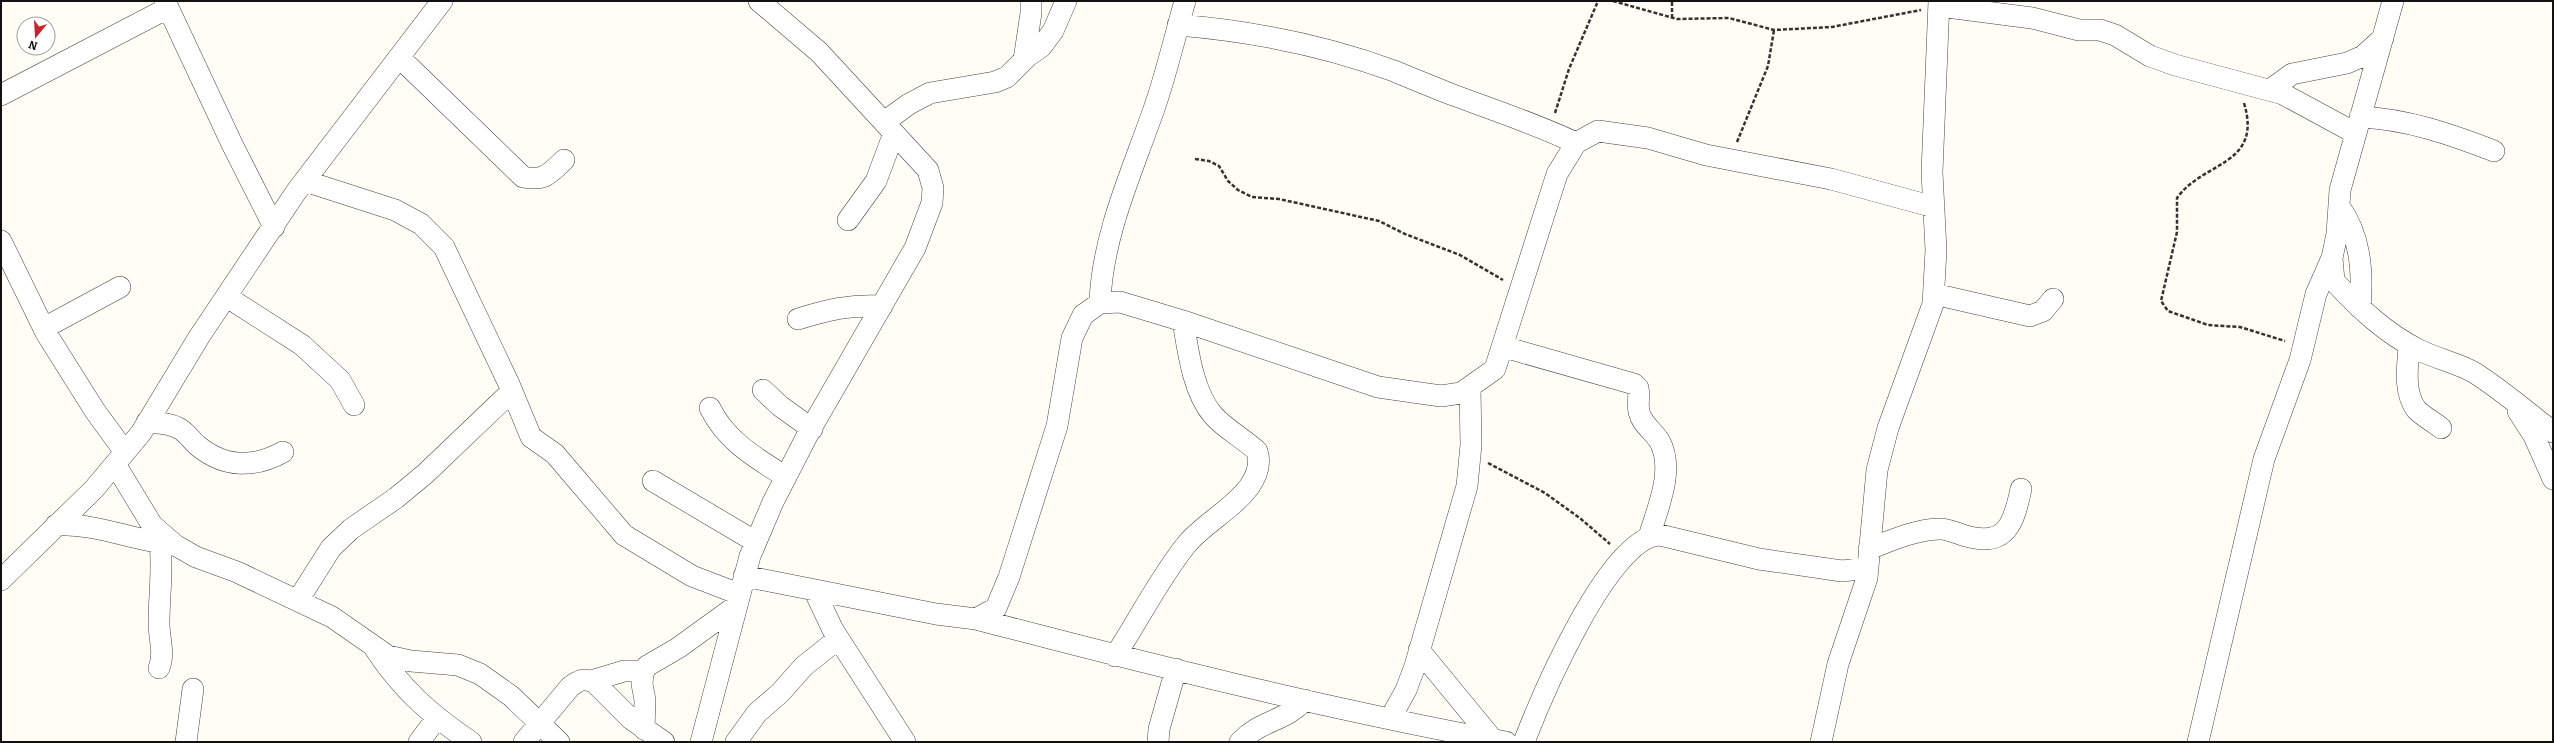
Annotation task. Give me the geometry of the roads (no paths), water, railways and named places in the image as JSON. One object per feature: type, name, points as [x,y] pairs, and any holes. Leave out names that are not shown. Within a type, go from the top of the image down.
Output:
[{"type":"street","points":[[701,742],[740,592],[756,542],[786,477],[812,428],[915,248],[932,203],[933,188],[928,170],[819,52],[759,1]]},
{"type":"street","points":[[1024,60],[1031,13],[1031,1]]},
{"type":"street","points":[[848,220],[876,181],[889,128],[909,104],[930,93],[995,82],[1007,77],[1024,60],[1041,47],[1053,31],[1066,1]]},
{"type":"street","points":[[1100,303],[1100,277],[1118,210],[1156,104],[1185,1]]},
{"type":"street","points":[[2198,742],[2264,459],[2304,345],[2316,294],[2332,258],[2337,234],[2340,190],[2394,1]]},
{"type":"street","points":[[1,580],[94,489],[120,458],[147,422],[199,337],[305,181],[400,58],[438,3]]},
{"type":"street","points":[[1821,742],[1838,664],[1846,636],[1861,602],[1868,558],[1877,470],[1888,428],[1933,304],[1936,250],[1932,172],[1939,3],[1975,5],[2079,30],[2100,30],[2115,35],[2150,56],[2270,90],[2358,125],[2392,119],[2432,129],[2494,151]]},
{"type":"street","points":[[1,96],[166,5],[232,144],[274,227]]},
{"type":"street","points":[[1178,25],[1214,28],[1269,37],[1330,52],[1394,71],[1550,130],[1576,144]]},
{"type":"street","points":[[2270,90],[2292,74],[2347,63],[2363,56],[2383,38]]},
{"type":"street","points":[[400,58],[523,177],[537,179],[548,175],[564,160]]},
{"type":"street","points":[[976,619],[996,608],[1009,577],[1057,426],[1072,338],[1084,314],[1100,303],[1120,302],[1183,321],[1378,388],[1441,396],[1461,393],[1495,370],[1504,347],[1557,174],[1576,144],[1598,131],[1648,138],[1729,159],[1831,179],[1934,207]]},
{"type":"street","points":[[305,181],[395,210],[421,224],[444,247],[512,391],[531,437],[555,454],[624,535],[692,576],[740,592],[814,590],[936,614],[976,619],[1115,656],[1390,719],[1500,741]]},
{"type":"street","points":[[2339,206],[2348,218],[2359,251],[2362,283],[2360,308]]},
{"type":"street","points":[[4,253],[44,328],[95,411],[120,458],[152,525],[168,544]]},
{"type":"street","points":[[2332,258],[2334,281],[2360,308],[2391,334],[2409,345],[2473,372],[2507,394],[2553,432]]},
{"type":"street","points":[[44,328],[120,287]]},
{"type":"street","points":[[1934,294],[2030,316],[2043,311],[2053,299]]},
{"type":"street","points":[[227,297],[302,345],[340,380],[354,406]]},
{"type":"street","points":[[798,319],[836,307],[857,305],[882,306]]},
{"type":"street","points":[[1115,656],[1164,576],[1187,544],[1248,488],[1258,469],[1259,459],[1256,451],[1214,416],[1204,402],[1188,348],[1183,321]]},
{"type":"street","points":[[2409,345],[2408,385],[2411,397],[2417,409],[2441,428]]},
{"type":"street","points":[[1504,347],[1634,384],[1638,388],[1641,416],[1660,442],[1664,452],[1663,490],[1649,537]]},
{"type":"street","points":[[1390,719],[1406,690],[1468,486],[1470,454],[1470,388]]},
{"type":"street","points":[[763,390],[780,406],[812,428]]},
{"type":"street","points":[[298,600],[332,548],[351,529],[396,498],[425,474],[512,391]]},
{"type":"street","points":[[2507,394],[2534,436],[2553,479]]},
{"type":"street","points":[[710,408],[725,432],[740,446],[786,477]]},
{"type":"street","points":[[147,422],[167,424],[180,429],[198,446],[214,456],[230,461],[246,464],[267,460],[284,452]]},
{"type":"street","points":[[653,481],[756,542]]},
{"type":"street","points":[[1524,742],[1543,693],[1566,646],[1610,574],[1642,540],[1660,535],[1759,559],[1842,571],[1917,531],[1941,529],[1968,537],[1996,537],[2007,531],[2015,517],[2021,489]]},
{"type":"street","points":[[56,525],[72,524],[110,530],[168,544],[298,600],[332,617],[388,656],[411,661],[458,665],[480,674],[511,696],[559,742]]},
{"type":"street","points":[[159,668],[163,659],[159,622],[162,564],[168,544]]},
{"type":"street","points":[[814,590],[838,639],[905,742]]},
{"type":"street","points":[[644,730],[645,700],[642,684],[644,670],[647,666],[678,648],[740,592]]},
{"type":"street","points":[[736,742],[757,713],[780,693],[804,666],[838,639]]},
{"type":"street","points":[[372,645],[404,689],[437,718],[472,742]]},
{"type":"street","points":[[1419,650],[1500,741]]},
{"type":"street","points":[[1158,742],[1159,728],[1176,669]]},
{"type":"street","points":[[524,742],[539,722],[579,680],[591,681],[624,671],[644,670]]},
{"type":"street","points":[[591,681],[644,730],[664,742]]},
{"type":"street","points":[[186,742],[193,689]]},
{"type":"street","points":[[1240,742],[1259,726],[1282,718],[1295,711],[1305,700]]},
{"type":"street","points":[[419,742],[437,718]]}]
